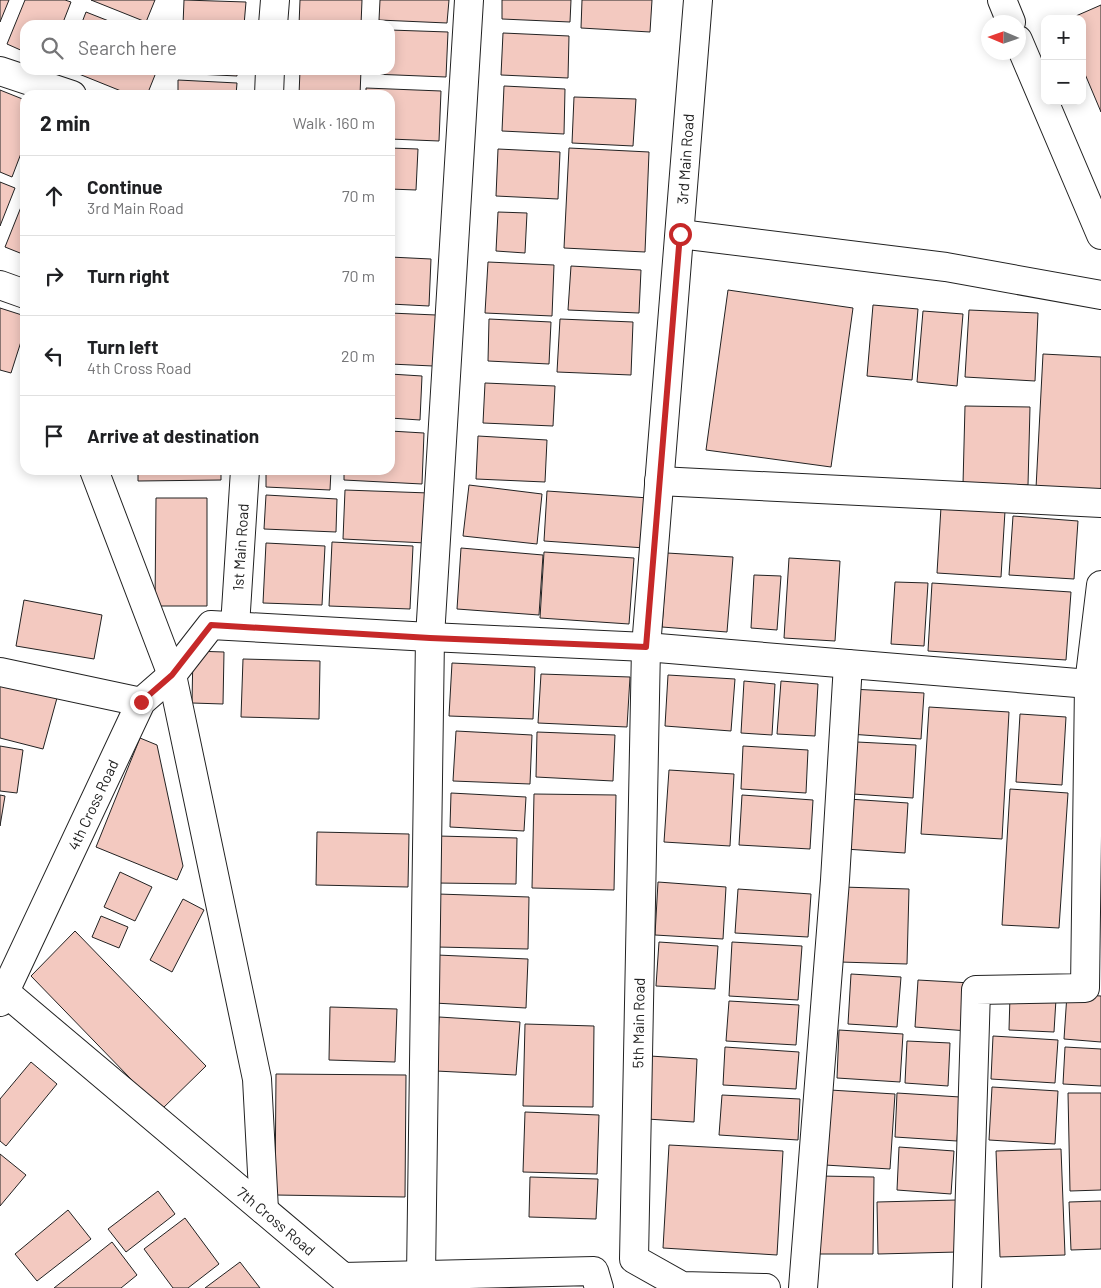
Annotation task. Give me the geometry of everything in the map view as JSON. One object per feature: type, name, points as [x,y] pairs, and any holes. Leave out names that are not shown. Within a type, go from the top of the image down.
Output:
[{"type":"street","points":[[273,20],[275,0]]},
{"type":"street","points":[[421,1275],[430,638],[469,0]]},
{"type":"street","name":"3rd Main Road","points":[[646,647],[698,0]]},
{"type":"street","points":[[1002,0],[1008,15]]},
{"type":"street","points":[[1026,59],[1101,235]]},
{"type":"street","points":[[0,71],[57,90]]},
{"type":"street","points":[[269,90],[270,75]]},
{"type":"street","points":[[680,234],[946,267],[1101,295]]},
{"type":"street","points":[[0,285],[20,292]]},
{"type":"street","points":[[96,475],[172,675],[258,1079],[264,1210]]},
{"type":"street","name":"1st Main Road","points":[[223,626],[244,475]]},
{"type":"street","points":[[659,480],[1101,503]]},
{"type":"street","points":[[967,1288],[976,990],[1085,988],[1089,684],[1101,585]]},
{"type":"street","points":[[223,626],[430,638],[646,647],[1089,684]]},
{"type":"street","name":"4th Cross Road","points":[[3,997],[141,702],[223,626]]},
{"type":"street","name":"5th Main Road","points":[[646,647],[634,1259],[682,1286],[766,1288]]},
{"type":"street","points":[[803,1288],[835,880],[848,664]]},
{"type":"street","points":[[0,672],[141,702]]},
{"type":"street","name":"7th Cross Road","points":[[3,997],[264,1210],[344,1283],[421,1275],[594,1271],[599,1288]]},
{"type":"building","points":[[0,0],[9,0],[0,22]]},
{"type":"building","points":[[25,0],[65,0],[71,2],[64,20],[20,20],[20,50],[7,44]]},
{"type":"building","points":[[91,0],[155,0],[147,20],[141,20]]},
{"type":"building","points":[[184,0],[246,2],[244,20],[183,20]]},
{"type":"building","points":[[300,0],[362,0],[361,20],[299,20]]},
{"type":"building","points":[[380,0],[449,0],[447,23],[379,20]]},
{"type":"building","points":[[502,0],[571,0],[570,22],[502,19]]},
{"type":"building","points":[[582,0],[652,0],[650,32],[581,28]]},
{"type":"building","points":[[1101,5],[1101,112],[1086,76],[1086,15],[1078,15]]},
{"type":"building","points":[[86,12],[106,20],[83,20]]},
{"type":"building","points":[[395,30],[448,32],[446,77],[395,75]]},
{"type":"building","points":[[503,33],[569,36],[568,78],[501,75]]},
{"type":"building","points":[[81,75],[155,75],[149,90],[119,90]]},
{"type":"building","points":[[300,75],[361,75],[360,90],[299,90]]},
{"type":"building","points":[[178,80],[237,83],[236,90],[178,90]]},
{"type":"building","points":[[504,86],[565,89],[564,134],[502,131]]},
{"type":"building","points":[[366,88],[441,91],[439,141],[395,139],[395,90],[366,90]]},
{"type":"building","points":[[0,90],[20,98],[20,156],[12,177],[0,172]]},
{"type":"building","points":[[574,97],[636,99],[633,146],[572,143]]},
{"type":"building","points":[[395,148],[418,149],[416,190],[395,189]]},
{"type":"building","points":[[569,148],[649,152],[645,252],[564,248]]},
{"type":"building","points":[[498,149],[560,152],[558,199],[496,196]]},
{"type":"building","points":[[0,182],[15,188],[0,226]]},
{"type":"building","points":[[20,210],[20,253],[5,247]]},
{"type":"building","points":[[498,212],[527,213],[525,253],[496,251]]},
{"type":"building","points":[[395,257],[431,259],[429,306],[395,304]]},
{"type":"building","points":[[488,262],[554,265],[552,316],[485,313]]},
{"type":"building","points":[[571,266],[641,270],[639,313],[568,310]]},
{"type":"building","points":[[728,290],[853,308],[831,467],[706,450]]},
{"type":"building","points":[[873,305],[918,309],[912,380],[867,376]]},
{"type":"building","points":[[0,308],[20,314],[20,345],[11,373],[0,370]]},
{"type":"building","points":[[969,310],[1038,313],[1035,381],[965,377]]},
{"type":"building","points":[[923,311],[963,314],[957,386],[917,382]]},
{"type":"building","points":[[395,313],[436,315],[433,366],[395,364]]},
{"type":"building","points":[[489,319],[551,322],[549,364],[488,361]]},
{"type":"building","points":[[560,319],[633,322],[631,375],[557,372]]},
{"type":"building","points":[[1043,354],[1101,357],[1101,491],[1036,488]]},
{"type":"building","points":[[395,374],[422,376],[420,420],[395,418]]},
{"type":"building","points":[[485,383],[555,386],[553,426],[483,423]]},
{"type":"building","points":[[965,406],[1030,407],[1028,485],[963,484]]},
{"type":"building","points":[[395,431],[424,433],[422,484],[344,480],[344,475],[395,475]]},
{"type":"building","points":[[478,436],[547,440],[545,482],[476,479]]},
{"type":"building","points":[[138,475],[221,475],[221,480],[138,481]]},
{"type":"building","points":[[266,475],[331,475],[330,490],[266,487]]},
{"type":"building","points":[[469,485],[542,494],[537,544],[463,536]]},
{"type":"building","points":[[345,490],[429,493],[426,543],[343,539]]},
{"type":"building","points":[[547,491],[649,498],[645,548],[544,541]]},
{"type":"building","points":[[266,495],[337,499],[336,532],[264,529]]},
{"type":"building","points":[[156,498],[207,498],[207,606],[155,606]]},
{"type":"building","points":[[941,507],[1005,511],[1001,577],[937,573]]},
{"type":"building","points":[[1013,516],[1078,521],[1074,579],[1009,575]]},
{"type":"building","points":[[332,542],[413,546],[410,609],[329,606]]},
{"type":"building","points":[[266,543],[325,546],[322,605],[263,603]]},
{"type":"building","points":[[461,548],[543,555],[539,615],[457,609]]},
{"type":"building","points":[[544,552],[634,558],[629,624],[540,618]]},
{"type":"building","points":[[667,553],[733,557],[727,632],[662,627]]},
{"type":"building","points":[[789,558],[840,561],[835,641],[784,638]]},
{"type":"building","points":[[754,575],[781,576],[777,630],[751,628]]},
{"type":"building","points":[[895,582],[928,583],[924,646],[891,644]]},
{"type":"building","points":[[932,583],[1071,592],[1066,660],[928,651]]},
{"type":"building","points":[[24,600],[102,615],[94,659],[16,646]]},
{"type":"building","points":[[193,651],[224,652],[223,704],[192,703]]},
{"type":"building","points":[[243,659],[320,661],[319,719],[241,717]]},
{"type":"building","points":[[452,663],[535,667],[533,719],[449,716]]},
{"type":"building","points":[[541,674],[630,677],[627,727],[538,723]]},
{"type":"building","points":[[668,675],[735,679],[731,731],[665,726]]},
{"type":"building","points":[[744,681],[775,684],[772,735],[741,733]]},
{"type":"building","points":[[781,681],[818,684],[815,736],[777,734]]},
{"type":"building","points":[[0,683],[57,698],[43,749],[0,738]]},
{"type":"building","points":[[852,689],[924,693],[921,739],[849,734]]},
{"type":"building","points":[[929,707],[1009,712],[1002,839],[921,834]]},
{"type":"building","points":[[1020,714],[1066,717],[1062,785],[1016,782]]},
{"type":"building","points":[[456,731],[532,735],[530,784],[453,781]]},
{"type":"building","points":[[537,732],[615,735],[613,781],[536,777]]},
{"type":"building","points":[[140,738],[157,745],[183,866],[177,880],[96,847]]},
{"type":"building","points":[[857,742],[916,745],[913,798],[853,794]]},
{"type":"building","points":[[0,746],[23,750],[17,793],[0,791]]},
{"type":"building","points":[[743,746],[808,750],[806,793],[741,789]]},
{"type":"building","points":[[669,770],[734,774],[730,846],[664,842]]},
{"type":"building","points":[[1010,789],[1068,793],[1059,928],[1002,925]]},
{"type":"building","points":[[451,793],[526,797],[524,831],[450,827]]},
{"type":"building","points":[[534,794],[616,795],[614,890],[532,888]]},
{"type":"building","points":[[0,795],[5,796],[0,826]]},
{"type":"building","points":[[742,795],[813,800],[810,849],[739,845]]},
{"type":"building","points":[[848,799],[908,803],[905,853],[845,849]]},
{"type":"building","points":[[317,832],[409,834],[408,887],[316,885]]},
{"type":"building","points":[[438,836],[517,838],[516,884],[436,883]]},
{"type":"building","points":[[120,872],[152,887],[135,921],[104,907]]},
{"type":"building","points":[[658,882],[726,887],[723,939],[655,935]]},
{"type":"building","points":[[842,887],[909,889],[907,964],[840,962]]},
{"type":"building","points":[[738,889],[811,894],[808,937],[735,933]]},
{"type":"building","points":[[438,894],[529,897],[528,949],[437,947]]},
{"type":"building","points":[[183,899],[204,910],[172,972],[150,960]]},
{"type":"building","points":[[101,916],[128,927],[119,948],[92,937]]},
{"type":"building","points":[[75,931],[206,1066],[161,1110],[31,976]]},
{"type":"building","points":[[659,942],[718,946],[715,989],[656,986]]},
{"type":"building","points":[[732,942],[802,946],[798,1000],[729,996]]},
{"type":"building","points":[[437,955],[528,959],[526,1008],[434,1003]]},
{"type":"building","points":[[851,974],[901,977],[897,1027],[848,1024]]},
{"type":"building","points":[[918,980],[971,983],[968,1031],[915,1027]]},
{"type":"building","points":[[1067,994],[1101,996],[1101,1042],[1064,1039]]},
{"type":"building","points":[[1010,996],[1056,999],[1054,1032],[1009,1030]]},
{"type":"building","points":[[729,1001],[799,1005],[796,1045],[726,1041]]},
{"type":"building","points":[[330,1007],[397,1009],[395,1062],[329,1060]]},
{"type":"building","points":[[439,1017],[520,1022],[516,1075],[436,1071]]},
{"type":"building","points":[[525,1024],[594,1026],[593,1107],[523,1106]]},
{"type":"building","points":[[839,1030],[903,1034],[900,1082],[837,1078]]},
{"type":"building","points":[[993,1036],[1058,1040],[1055,1083],[991,1079]]},
{"type":"building","points":[[907,1041],[950,1043],[948,1086],[905,1083]]},
{"type":"building","points":[[725,1047],[799,1052],[796,1089],[723,1085]]},
{"type":"building","points":[[1065,1047],[1101,1049],[1101,1086],[1063,1084]]},
{"type":"building","points":[[650,1056],[697,1059],[694,1122],[647,1119]]},
{"type":"building","points":[[31,1062],[57,1084],[6,1146],[0,1141],[0,1099]]},
{"type":"building","points":[[276,1074],[406,1075],[405,1197],[275,1195]]},
{"type":"building","points":[[992,1087],[1058,1091],[1055,1144],[989,1140]]},
{"type":"building","points":[[830,1090],[895,1094],[890,1169],[825,1165]]},
{"type":"building","points":[[897,1093],[960,1097],[957,1141],[895,1137]]},
{"type":"building","points":[[1068,1093],[1101,1093],[1101,1190],[1070,1191]]},
{"type":"building","points":[[722,1095],[800,1099],[798,1140],[719,1135]]},
{"type":"building","points":[[525,1112],[599,1115],[597,1174],[523,1172]]},
{"type":"building","points":[[669,1145],[783,1151],[777,1255],[663,1248]]},
{"type":"building","points":[[899,1147],[954,1151],[951,1194],[897,1190]]},
{"type":"building","points":[[1061,1149],[1065,1255],[1000,1257],[996,1151]]},
{"type":"building","points":[[0,1154],[26,1175],[0,1206]]},
{"type":"building","points":[[820,1176],[874,1177],[873,1254],[819,1254]]},
{"type":"building","points":[[530,1177],[598,1179],[596,1219],[529,1217]]},
{"type":"building","points":[[158,1191],[175,1214],[126,1252],[108,1229]]},
{"type":"building","points":[[957,1200],[958,1252],[878,1254],[877,1202]]},
{"type":"building","points":[[1101,1201],[1101,1249],[1071,1250],[1069,1202]]},
{"type":"building","points":[[68,1210],[91,1239],[37,1281],[15,1254]]},
{"type":"building","points":[[185,1218],[219,1264],[188,1288],[173,1288],[144,1249]]},
{"type":"building","points":[[112,1242],[137,1275],[121,1288],[54,1288]]},
{"type":"building","points":[[240,1262],[260,1288],[205,1288]]},
{"type":"route","points":[[141,702],[172,675],[211,625],[430,638],[646,647],[680,234]]}]
